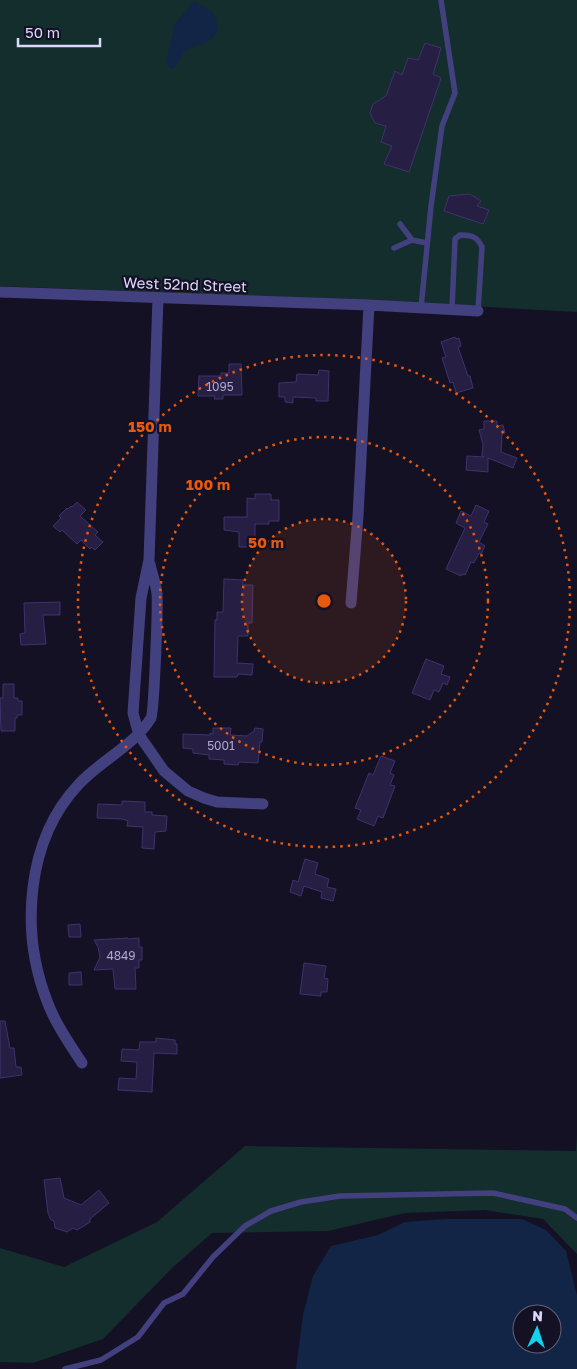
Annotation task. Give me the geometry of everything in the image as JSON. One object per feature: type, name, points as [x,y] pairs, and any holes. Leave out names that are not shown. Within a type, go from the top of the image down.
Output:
[{"type":"street","name":"West 52nd Street","points":[[0,292],[369,305],[478,311]]},
{"type":"street","points":[[158,298],[149,560],[141,598],[133,713],[138,735],[164,771],[188,791],[217,802],[263,804]]},
{"type":"street","points":[[351,603],[358,516],[369,305]]},
{"type":"street","points":[[82,1064],[51,1010],[38,974],[32,925],[35,873],[46,835],[70,795],[94,770],[138,735],[153,716],[157,593],[149,560]]},
{"type":"lane","points":[[421,308],[442,126],[455,94],[441,0]]},
{"type":"lane","points":[[400,224],[412,240]]},
{"type":"lane","points":[[452,309],[455,239],[460,235],[470,235],[478,239],[482,247],[478,311]]},
{"type":"lane","points":[[394,248],[412,240],[428,243]]},
{"type":"lane","points":[[65,1369],[101,1360],[138,1337],[164,1303],[183,1294],[214,1257],[244,1226],[271,1211],[301,1202],[340,1196],[493,1193],[565,1209],[577,1218]]},
{"type":"green space","points":[[0,0],[577,0],[577,312],[362,300],[0,286]]},
{"type":"green space","points":[[577,1134],[577,1254],[543,1219],[485,1210],[405,1213],[328,1231],[212,1233],[172,1268],[103,1339],[33,1363],[0,1362],[0,1248],[64,1267],[157,1222],[245,1146],[576,1151]]},
{"type":"water","points":[[194,1],[214,13],[217,24],[216,33],[214,37],[205,43],[184,51],[176,66],[170,69],[166,62],[175,24]]},
{"type":"water","points":[[446,1219],[522,1219],[546,1230],[566,1251],[577,1295],[577,1369],[296,1369],[303,1315],[313,1276],[331,1246],[378,1235],[405,1222]]},
{"type":"building","points":[[425,43],[441,48],[433,74],[441,78],[409,172],[384,164],[392,146],[381,142],[386,126],[375,123],[370,113],[373,104],[386,96],[395,71],[402,75],[408,58],[418,60]]},
{"type":"building","points":[[470,194],[481,201],[477,206],[489,210],[483,224],[444,211],[449,196]]},
{"type":"building","points":[[455,337],[456,339],[459,338],[461,346],[458,347],[473,388],[456,393],[453,382],[450,383],[442,358],[446,357],[441,342]]},
{"type":"building","points":[[229,364],[241,364],[242,395],[223,395],[223,399],[214,399],[215,396],[198,396],[199,376],[221,376],[221,373],[229,373]]},
{"type":"building","points":[[319,370],[329,371],[328,401],[316,401],[316,398],[293,397],[293,403],[285,402],[285,397],[279,397],[279,383],[296,382],[297,374],[318,375]]},
{"type":"building","points":[[484,421],[497,421],[497,426],[503,425],[505,433],[502,434],[501,452],[517,458],[513,468],[488,458],[488,472],[466,470],[467,456],[484,457],[482,456],[483,444],[479,430],[484,429]]},
{"type":"building","points":[[255,494],[271,494],[271,500],[279,500],[279,521],[269,521],[269,524],[255,524],[255,547],[239,547],[239,532],[224,530],[224,517],[247,517],[247,498],[255,499]]},
{"type":"building","points":[[77,502],[86,510],[80,516],[98,532],[95,535],[103,542],[95,550],[91,547],[90,549],[81,540],[77,544],[62,530],[60,532],[53,526],[67,508],[72,507]]},
{"type":"building","points":[[476,505],[489,511],[484,522],[488,524],[479,542],[485,546],[474,563],[471,562],[465,575],[462,574],[461,576],[446,569],[465,528],[456,523],[461,511],[471,516]]},
{"type":"building","points":[[224,579],[243,580],[243,585],[253,585],[252,623],[248,623],[248,636],[238,636],[237,663],[253,664],[252,675],[238,674],[237,677],[214,677],[215,620],[217,620],[217,612],[223,612]]},
{"type":"building","points":[[60,602],[60,615],[43,615],[46,644],[21,645],[20,634],[25,633],[24,603]]},
{"type":"building","points":[[426,659],[444,666],[441,674],[450,677],[447,685],[443,683],[439,692],[434,690],[430,700],[412,693]]},
{"type":"building","points":[[3,684],[14,684],[14,698],[22,701],[22,715],[17,715],[17,718],[15,718],[15,731],[1,731],[0,698],[3,698]]},
{"type":"building","points":[[213,728],[231,728],[230,735],[247,736],[255,728],[263,729],[258,763],[239,762],[238,765],[224,764],[224,760],[209,759],[209,755],[193,753],[193,749],[183,748],[183,734],[210,735],[210,733],[213,734]]},
{"type":"building","points":[[381,756],[395,761],[390,773],[394,775],[390,785],[395,786],[383,818],[378,816],[374,826],[357,819],[361,810],[355,808],[369,773],[373,775]]},
{"type":"building","points":[[122,801],[145,802],[145,812],[152,812],[152,815],[167,816],[166,831],[155,832],[154,849],[142,848],[143,827],[127,826],[128,821],[122,819],[97,818],[98,804],[122,805]]},
{"type":"building","points":[[305,859],[318,863],[315,874],[329,879],[327,887],[336,889],[333,901],[321,898],[322,892],[304,886],[301,896],[290,892],[293,880],[298,882]]},
{"type":"building","points":[[80,924],[81,937],[69,937],[68,925]]},
{"type":"building","points":[[139,938],[139,947],[142,947],[142,960],[139,960],[139,968],[135,968],[136,989],[115,989],[113,969],[94,970],[100,957],[94,940]]},
{"type":"building","points":[[304,963],[326,966],[324,978],[328,979],[327,992],[321,992],[321,996],[300,994]]},
{"type":"building","points":[[81,972],[82,985],[69,985],[69,973]]},
{"type":"building","points":[[0,1021],[5,1021],[10,1048],[14,1048],[16,1067],[21,1067],[22,1075],[0,1078]]},
{"type":"building","points":[[156,1038],[175,1040],[177,1054],[154,1053],[152,1092],[118,1090],[119,1078],[136,1079],[137,1062],[121,1061],[122,1049],[139,1050],[140,1042],[156,1042]]},
{"type":"building","points":[[60,1178],[64,1198],[81,1205],[99,1190],[109,1203],[90,1219],[90,1222],[77,1230],[73,1228],[67,1232],[55,1228],[54,1221],[51,1220],[48,1213],[44,1180]]}]
